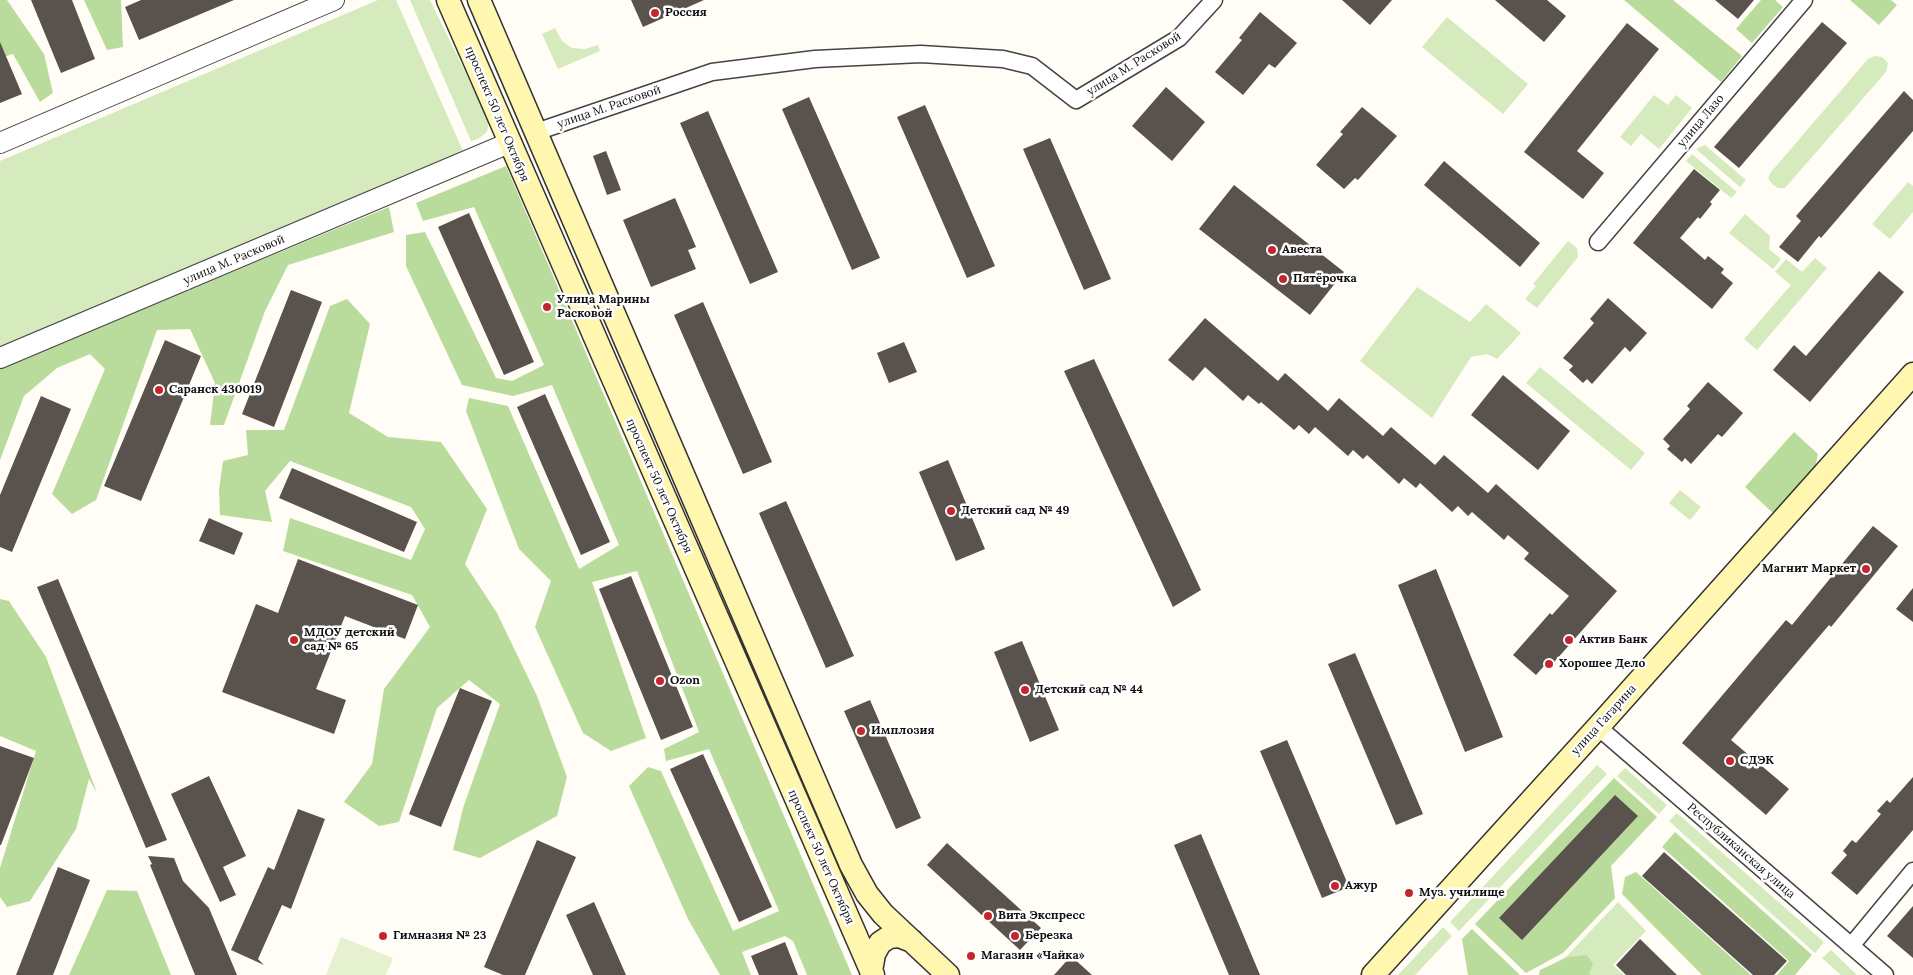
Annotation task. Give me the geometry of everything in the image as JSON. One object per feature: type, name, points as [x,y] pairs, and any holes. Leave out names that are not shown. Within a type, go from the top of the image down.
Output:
[{"type":"main road","name":"проспект 50 лет Октября","points":[[448,0],[872,973]]},
{"type":"main road","name":"проспект 50 лет Октября","points":[[479,0],[851,865],[867,894],[883,914],[948,975]]},
{"type":"main road","name":"улица М. Расковой","points":[[509,143],[536,132]]},
{"type":"main road","name":"улица Гагарина","points":[[1373,975],[1598,727],[1913,374]]},
{"type":"main road","name":"проспект 50 лет Октября","points":[[872,973],[874,954],[880,943],[888,937],[898,936],[912,941]]},
{"type":"street","points":[[0,143],[334,0]]},
{"type":"street","name":"улица М. Расковой","points":[[536,132],[712,72],[815,59],[921,54],[1003,58],[1032,66],[1076,100],[1179,38],[1214,0]]},
{"type":"street","name":"улица Лазо","points":[[1598,242],[1804,0]]},
{"type":"street","name":"улица М. Расковой","points":[[0,358],[509,143]]},
{"type":"street","name":"Республиканская улица","points":[[1598,727],[1885,975]]},
{"type":"street","points":[[1851,946],[1913,871]]},
{"type":"green space","points":[[0,0],[7,0],[44,54],[53,93],[40,102],[13,54],[0,58]]},
{"type":"green space","points":[[84,0],[121,0],[123,47],[107,50]]},
{"type":"green space","points":[[378,0],[396,0],[463,151],[0,349],[0,161]]},
{"type":"green space","points":[[410,0],[430,0],[489,121],[487,132],[478,139],[471,141]]},
{"type":"green space","points":[[1624,0],[1673,0],[1742,56],[1721,82]]},
{"type":"green space","points":[[1761,0],[1775,0],[1783,7],[1752,43],[1736,29]]},
{"type":"green space","points":[[1850,0],[1891,0],[1897,5],[1879,25]]},
{"type":"green space","points":[[1447,17],[1528,84],[1503,114],[1422,47]]},
{"type":"green space","points":[[555,28],[562,41],[572,48],[585,49],[598,45],[600,51],[558,69],[542,34]]},
{"type":"green space","points":[[1875,56],[1882,57],[1888,63],[1886,72],[1785,188],[1778,188],[1772,184],[1768,178],[1771,172],[1868,59]]},
{"type":"green space","points":[[1654,95],[1668,105],[1676,95],[1692,108],[1659,149],[1641,134],[1631,146],[1620,137]]},
{"type":"green space","points":[[1705,145],[1746,180],[1740,187],[1696,149]]},
{"type":"green space","points":[[1692,154],[1737,192],[1731,198],[1686,161]]},
{"type":"green space","points":[[506,166],[852,975],[807,975],[793,941],[785,936],[742,952],[751,975],[720,975],[688,919],[629,786],[648,767],[661,771],[733,931],[779,911],[709,749],[666,761],[664,749],[699,732],[637,571],[592,582],[646,738],[611,751],[583,733],[535,627],[551,581],[519,549],[466,411],[469,398],[508,406],[579,569],[619,545],[552,385],[513,396],[462,385],[406,266],[406,235],[425,232],[496,378],[512,381],[544,365],[474,207],[423,221],[416,203]]},
{"type":"green space","points":[[1908,182],[1913,186],[1913,212],[1890,239],[1872,224]]},
{"type":"green space","points":[[389,207],[394,232],[288,265],[265,311],[224,425],[210,425],[215,383],[190,329],[157,330],[96,500],[72,514],[52,494],[105,369],[90,354],[57,368],[24,396],[0,460],[0,368]]},
{"type":"green space","points":[[1745,214],[1770,236],[1769,249],[1781,259],[1773,269],[1729,233]]},
{"type":"green space","points":[[1568,241],[1577,248],[1578,257],[1537,308],[1525,299],[1536,286],[1533,284]]},
{"type":"green space","points":[[1815,258],[1827,268],[1757,350],[1744,339],[1791,285],[1775,272],[1786,259],[1802,272]]},
{"type":"green space","points":[[1417,287],[1470,322],[1486,304],[1521,333],[1497,359],[1487,354],[1471,357],[1432,418],[1360,361]]},
{"type":"green space","points":[[347,299],[370,324],[349,413],[388,437],[441,442],[487,509],[465,564],[497,613],[537,696],[567,777],[557,816],[480,858],[453,850],[463,808],[500,704],[469,680],[437,708],[399,822],[379,826],[344,802],[372,764],[384,689],[430,627],[412,595],[283,551],[290,518],[411,560],[425,529],[411,507],[290,461],[265,491],[272,522],[220,515],[219,490],[223,461],[248,455],[246,430],[284,430],[330,306]]},
{"type":"green space","points":[[1540,367],[1645,453],[1631,470],[1526,383]]},
{"type":"green space","points":[[1794,432],[1818,454],[1815,469],[1774,514],[1745,487]]},
{"type":"green space","points":[[1680,490],[1701,507],[1690,520],[1669,503]]},
{"type":"green space","points":[[0,599],[9,601],[46,657],[97,793],[89,779],[76,829],[30,901],[7,907],[0,897],[0,868],[36,751],[0,736]]},
{"type":"green space","points":[[1597,765],[1607,774],[1459,931],[1450,922]]},
{"type":"green space","points":[[1625,768],[1667,805],[1659,814],[1617,776]]},
{"type":"green space","points":[[1614,778],[1657,817],[1611,866],[1615,898],[1563,953],[1526,973],[1475,924]]},
{"type":"green space","points":[[1677,813],[1824,942],[1815,953],[1669,821]]},
{"type":"green space","points":[[1675,832],[1812,955],[1795,975],[1777,975],[1789,961],[1662,847]]},
{"type":"green space","points":[[1636,872],[1751,975],[1702,975],[1622,894],[1625,877]]},
{"type":"green space","points":[[107,890],[137,891],[171,975],[69,975]]},
{"type":"green space","points":[[1618,902],[1646,931],[1613,965],[1624,975],[1545,975],[1541,971],[1567,956]]},
{"type":"green space","points":[[1443,927],[1452,936],[1415,975],[1398,975]]},
{"type":"green space","points":[[1472,929],[1520,975],[1468,975],[1462,939]]},
{"type":"green space","points":[[341,937],[393,958],[386,975],[326,975]]},
{"type":"green space","points":[[1831,950],[1857,975],[1841,975],[1822,958]]},
{"type":"green space","points":[[1587,955],[1593,964],[1589,974],[1592,975],[1539,975],[1540,970],[1568,957]]},
{"type":"building","points":[[31,0],[72,0],[95,59],[61,73]]},
{"type":"building","points":[[141,0],[234,0],[139,40],[125,7]]},
{"type":"building","name":"Россия","points":[[631,0],[704,0],[643,27]]},
{"type":"building","points":[[1342,0],[1392,0],[1370,25]]},
{"type":"building","points":[[1495,0],[1547,0],[1566,16],[1544,42]]},
{"type":"building","points":[[1715,0],[1754,0],[1738,19]]},
{"type":"building","points":[[1260,12],[1297,43],[1275,68],[1269,64],[1243,95],[1215,72],[1242,40],[1239,38]]},
{"type":"building","points":[[1822,22],[1847,43],[1739,168],[1714,147]]},
{"type":"building","points":[[1627,23],[1659,49],[1577,151],[1604,173],[1583,199],[1524,152]]},
{"type":"building","points":[[0,42],[22,94],[0,103]]},
{"type":"building","points":[[1166,87],[1205,122],[1172,161],[1132,126]]},
{"type":"building","points":[[1904,91],[1913,100],[1913,131],[1798,262],[1779,247],[1801,221],[1796,216]]},
{"type":"building","points":[[809,97],[880,258],[852,270],[782,109]]},
{"type":"building","points":[[925,105],[995,266],[967,278],[897,117]]},
{"type":"building","points":[[1362,107],[1397,136],[1358,180],[1355,178],[1344,189],[1316,165],[1343,134],[1340,132]]},
{"type":"building","points":[[708,111],[778,272],[750,284],[680,123]]},
{"type":"building","points":[[1050,138],[1111,279],[1084,290],[1023,149]]},
{"type":"building","points":[[606,151],[621,190],[607,195],[593,156]]},
{"type":"building","points":[[1444,161],[1540,243],[1520,267],[1424,185]]},
{"type":"building","points":[[1694,169],[1720,190],[1700,219],[1698,217],[1680,238],[1705,260],[1708,256],[1724,269],[1721,273],[1733,283],[1712,309],[1633,243]]},
{"type":"building","name":"Авеста","points":[[1234,185],[1344,272],[1310,315],[1199,229]]},
{"type":"building","points":[[675,198],[696,247],[688,250],[696,269],[651,287],[623,220]]},
{"type":"building","points":[[469,213],[534,362],[504,375],[438,227]]},
{"type":"building","points":[[1879,271],[1904,292],[1810,402],[1773,370],[1794,345],[1806,356]]},
{"type":"building","points":[[291,290],[322,302],[274,427],[242,414]]},
{"type":"building","points":[[1608,298],[1647,333],[1630,352],[1625,347],[1592,384],[1587,379],[1583,383],[1569,370],[1573,366],[1563,358],[1594,323],[1590,319]]},
{"type":"building","points":[[703,302],[772,462],[743,474],[674,315]]},
{"type":"building","points":[[1205,318],[1278,381],[1285,373],[1328,411],[1339,398],[1383,436],[1391,427],[1435,465],[1444,455],[1488,493],[1496,484],[1617,591],[1548,669],[1544,666],[1536,675],[1513,655],[1550,613],[1552,615],[1569,596],[1524,559],[1529,553],[1508,535],[1504,540],[1472,512],[1468,516],[1458,506],[1452,512],[1420,483],[1416,488],[1404,478],[1399,484],[1367,455],[1363,459],[1353,450],[1348,456],[1315,427],[1309,434],[1299,425],[1294,430],[1261,402],[1259,404],[1248,395],[1243,401],[1205,367],[1193,381],[1168,360]]},
{"type":"building","points":[[165,340],[201,356],[141,501],[104,486]]},
{"type":"building","points":[[904,342],[917,372],[889,383],[877,353]]},
{"type":"building","points":[[1094,359],[1201,590],[1173,607],[1064,371]]},
{"type":"building","points":[[1503,375],[1570,431],[1538,470],[1471,415]]},
{"type":"building","points":[[1708,382],[1743,413],[1722,437],[1718,434],[1691,464],[1685,458],[1682,462],[1667,449],[1670,446],[1663,439],[1690,409],[1687,406]]},
{"type":"building","points":[[545,394],[610,542],[581,555],[517,407]]},
{"type":"building","points":[[41,396],[71,409],[12,552],[0,547],[0,495]]},
{"type":"building","points":[[948,460],[985,549],[956,561],[919,472]]},
{"type":"building","points":[[292,468],[417,522],[404,552],[279,498]]},
{"type":"building","points":[[786,501],[854,656],[826,668],[759,513]]},
{"type":"building","points":[[209,518],[243,533],[234,555],[199,541]]},
{"type":"building","points":[[1873,526],[1898,546],[1831,627],[1829,625],[1731,740],[1789,789],[1766,815],[1682,743],[1786,620],[1792,625]]},
{"type":"building","points":[[298,559],[418,605],[405,639],[345,616],[316,689],[346,700],[334,734],[222,692],[256,604],[278,613]]},
{"type":"building","points":[[1436,569],[1503,737],[1465,752],[1398,585]]},
{"type":"building","points":[[631,576],[693,727],[661,740],[599,589]]},
{"type":"building","points":[[58,579],[167,840],[146,848],[37,587]]},
{"type":"building","points":[[1913,588],[1913,622],[1896,609]]},
{"type":"building","points":[[1022,641],[1059,730],[1030,742],[994,652]]},
{"type":"building","points":[[1355,653],[1423,814],[1396,825],[1328,664]]},
{"type":"building","points":[[460,688],[492,701],[441,827],[409,814]]},
{"type":"building","points":[[870,700],[921,818],[896,829],[844,711]]},
{"type":"building","points":[[1287,740],[1349,887],[1322,898],[1260,751]]},
{"type":"building","points":[[0,746],[34,758],[1,845],[0,845]]},
{"type":"building","points":[[703,754],[772,907],[739,922],[670,769]]},
{"type":"building","points":[[209,776],[246,856],[223,867],[236,895],[220,902],[171,794]]},
{"type":"building","points":[[1913,777],[1913,830],[1857,895],[1831,873],[1847,855],[1843,851],[1852,840],[1856,843],[1881,814],[1877,811],[1887,800],[1890,803]]},
{"type":"building","points":[[1615,795],[1638,816],[1522,940],[1499,918]]},
{"type":"building","points":[[298,809],[325,819],[291,909],[282,905],[258,959],[264,965],[231,950],[268,867],[274,870]]},
{"type":"building","points":[[1201,834],[1260,975],[1229,975],[1174,845]]},
{"type":"building","points":[[537,840],[576,857],[525,975],[503,975],[484,967]]},
{"type":"building","points":[[947,843],[1041,928],[1020,950],[927,865]]},
{"type":"building","points":[[1664,852],[1787,961],[1774,975],[1753,975],[1642,876]]},
{"type":"building","points":[[148,856],[174,858],[183,881],[209,908],[237,975],[195,975]]},
{"type":"building","points":[[58,867],[90,880],[53,975],[16,975]]},
{"type":"building","points":[[594,902],[626,975],[593,975],[566,915]]},
{"type":"building","points":[[1913,906],[1913,958],[1887,936]]},
{"type":"building","points":[[1640,939],[1677,975],[1626,975],[1616,965]]},
{"type":"building","points":[[785,942],[798,975],[759,975],[751,956]]},
{"type":"building","points":[[1071,956],[1092,975],[1054,975]]},
{"type":"place","name":"Россия","points":[[655,13]]},
{"type":"place","name":"Авеста","points":[[1272,250]]},
{"type":"place","name":"Пятёрочка","points":[[1283,279]]},
{"type":"place","name":"Улица Марины Расковой","points":[[547,307]]},
{"type":"place","name":"Саранск 430019","points":[[159,390]]},
{"type":"place","name":"Детский сад № 49","points":[[951,511]]},
{"type":"place","name":"Магнит Маркет","points":[[1866,569]]},
{"type":"place","name":"МДОУ детский сад № 65","points":[[294,640]]},
{"type":"place","name":"Актив Банк","points":[[1569,640]]},
{"type":"place","name":"Хорошее Дело","points":[[1549,664]]},
{"type":"place","name":"Ozon","points":[[660,681]]},
{"type":"place","name":"Детский сад № 44","points":[[1025,690]]},
{"type":"place","name":"Имплозия","points":[[861,731]]},
{"type":"place","name":"СДЭК","points":[[1730,761]]},
{"type":"place","name":"Ажур","points":[[1335,886]]},
{"type":"place","name":"Муз. училище","points":[[1409,893]]},
{"type":"place","name":"Вита Экспресс","points":[[988,916]]},
{"type":"place","name":"Гимназия № 23","points":[[383,936]]},
{"type":"place","name":"Березка","points":[[1015,936]]},
{"type":"place","name":"Магазин «Чайка»","points":[[971,956]]}]
